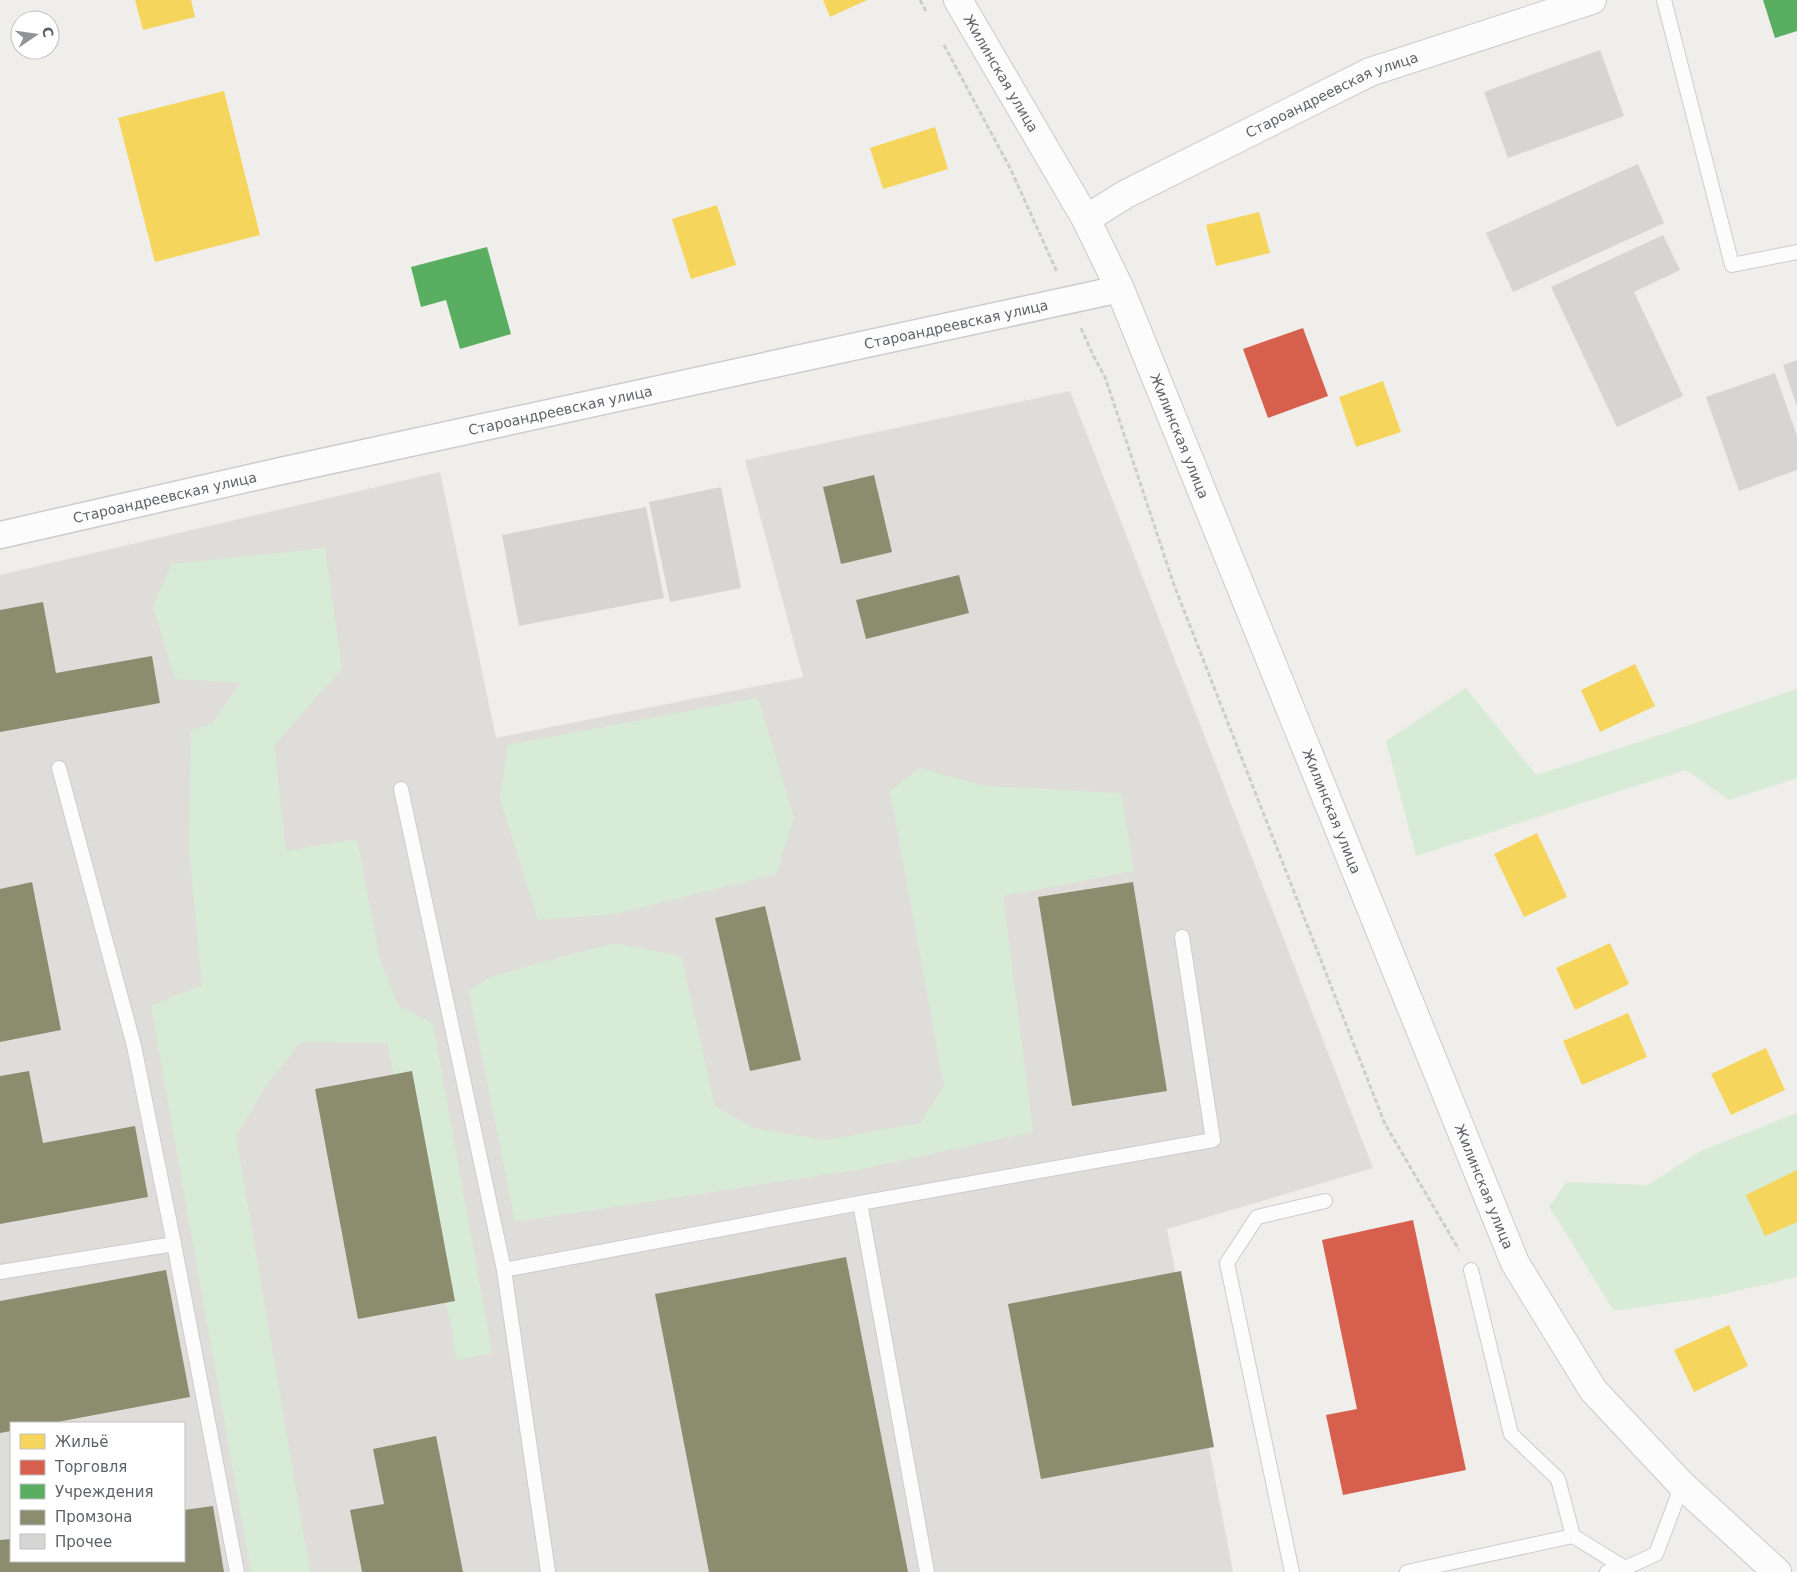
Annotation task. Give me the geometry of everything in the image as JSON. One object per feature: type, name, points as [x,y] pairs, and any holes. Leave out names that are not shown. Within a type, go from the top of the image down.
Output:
[{"type":"main road","name":"Жилинская улица","points":[[958,0],[1086,219],[1120,289],[1515,1263],[1593,1390],[1682,1485],[1778,1572]]},
{"type":"main road","name":"Староандреевская улица","points":[[1086,219],[1126,194],[1370,72],[1592,0]]},
{"type":"street","name":"Староандреевская улица","points":[[0,534],[1120,289]]},
{"type":"lane","points":[[1664,0],[1732,265],[1797,252]]},
{"type":"lane","points":[[59,768],[134,1046],[174,1244],[236,1572]]},
{"type":"lane","points":[[401,789],[504,1270],[548,1572]]},
{"type":"lane","points":[[504,1270],[860,1203],[1213,1140],[1182,937]]},
{"type":"lane","points":[[1292,1572],[1227,1262],[1257,1217],[1325,1201]]},
{"type":"lane","points":[[860,1203],[927,1572]]},
{"type":"lane","points":[[0,1272],[174,1244]]},
{"type":"lane","points":[[1471,1270],[1510,1434],[1558,1479],[1573,1536],[1625,1568]]},
{"type":"lane","points":[[1607,1572],[1625,1568],[1656,1554],[1682,1485]]},
{"type":"lane","points":[[1407,1572],[1573,1536]]},
{"type":"path","points":[[920,0],[929,17]]},
{"type":"path","points":[[943,42],[1010,168],[1093,355],[1105,377],[1174,585],[1385,1124],[1471,1270]]},
{"type":"shaded area","points":[[1070,391],[1373,1168],[1167,1229],[1233,1572],[0,1572],[0,575],[440,472],[496,738],[803,677],[745,460]]},
{"type":"green space","points":[[325,548],[342,669],[274,745],[286,851],[357,839],[380,960],[398,1005],[433,1024],[492,1353],[456,1360],[452,1330],[387,1043],[301,1042],[265,1087],[236,1136],[310,1572],[251,1572],[151,1006],[202,985],[189,849],[191,730],[212,724],[240,683],[175,679],[153,606],[172,564]]},
{"type":"green space","points":[[1466,688],[1536,775],[1797,689],[1797,778],[1729,800],[1686,770],[1416,856],[1386,741]]},
{"type":"green space","points":[[758,698],[794,818],[776,874],[614,914],[538,920],[500,799],[508,745]]},
{"type":"green space","points":[[920,768],[985,786],[1121,793],[1134,871],[1003,896],[1033,1132],[862,1169],[515,1222],[469,991],[492,976],[614,943],[681,956],[715,1106],[753,1128],[825,1140],[920,1123],[944,1086],[890,791]]},
{"type":"green space","points":[[1797,1113],[1797,1277],[1710,1297],[1614,1311],[1549,1206],[1567,1182],[1648,1185],[1701,1151]]},
{"type":"building: Жильё","points":[[135,0],[191,0],[195,17],[143,30]]},
{"type":"building: Жильё","points":[[823,0],[867,0],[830,17]]},
{"type":"building: Жильё","points":[[224,91],[260,235],[155,262],[118,118]]},
{"type":"building: Жильё","points":[[935,127],[948,169],[883,189],[870,148]]},
{"type":"building: Жильё","points":[[717,205],[736,265],[691,279],[672,219]]},
{"type":"building: Жильё","points":[[1259,212],[1270,253],[1216,266],[1206,225]]},
{"type":"building: Жильё","points":[[1383,381],[1401,432],[1356,447],[1339,397]]},
{"type":"building: Жильё","points":[[1635,664],[1655,706],[1600,732],[1581,690]]},
{"type":"building: Жильё","points":[[1537,833],[1567,897],[1524,917],[1494,854]]},
{"type":"building: Жильё","points":[[1610,943],[1629,984],[1575,1010],[1556,968]]},
{"type":"building: Жильё","points":[[1628,1013],[1647,1057],[1582,1085],[1563,1041]]},
{"type":"building: Жильё","points":[[1766,1048],[1785,1090],[1731,1115],[1711,1074]]},
{"type":"building: Жильё","points":[[1797,1170],[1797,1222],[1765,1236],[1746,1195]]},
{"type":"building: Жильё","points":[[1729,1325],[1748,1366],[1694,1392],[1674,1350]]},
{"type":"building: Торговля","points":[[1303,328],[1328,396],[1268,418],[1243,349]]},
{"type":"building: Торговля","points":[[1413,1220],[1466,1470],[1343,1495],[1326,1415],[1357,1409],[1322,1240]]},
{"type":"building: Учреждения","points":[[1763,0],[1797,0],[1797,31],[1775,38]]},
{"type":"building: Учреждения","points":[[487,247],[511,334],[460,349],[446,300],[421,307],[411,267]]},
{"type":"building: Промзона","points":[[874,475],[892,552],[841,564],[823,487]]},
{"type":"building: Промзона","points":[[959,575],[969,613],[866,639],[856,600]]},
{"type":"building: Промзона","points":[[43,602],[56,673],[152,656],[160,703],[0,732],[0,610]]},
{"type":"building: Промзона","points":[[32,882],[61,1030],[0,1042],[0,889]]},
{"type":"building: Промзона","points":[[1133,882],[1167,1091],[1072,1106],[1038,897]]},
{"type":"building: Промзона","points":[[765,906],[801,1060],[750,1071],[715,918]]},
{"type":"building: Промзона","points":[[29,1071],[43,1143],[135,1126],[148,1197],[0,1224],[0,1076]]},
{"type":"building: Промзона","points":[[412,1071],[455,1301],[358,1319],[315,1089]]},
{"type":"building: Промзона","points":[[846,1257],[908,1572],[709,1572],[655,1294]]},
{"type":"building: Промзона","points":[[166,1270],[190,1397],[57,1422],[10,1422],[10,1431],[0,1433],[0,1301]]},
{"type":"building: Промзона","points":[[1181,1271],[1214,1447],[1041,1479],[1008,1304]]},
{"type":"building: Промзона","points":[[436,1436],[463,1572],[362,1572],[350,1510],[384,1504],[373,1449]]},
{"type":"building: Промзона","points":[[213,1506],[224,1572],[0,1572],[0,1540],[10,1539],[10,1562],[185,1562],[185,1510]]},
{"type":"building: Прочее","points":[[1600,50],[1624,116],[1508,158],[1484,92]]},
{"type":"building: Прочее","points":[[1638,164],[1664,223],[1513,292],[1486,233]]},
{"type":"building: Прочее","points":[[1663,235],[1680,270],[1634,292],[1683,396],[1617,427],[1551,287]]},
{"type":"building: Прочее","points":[[1797,360],[1797,407],[1783,365]]},
{"type":"building: Прочее","points":[[1775,373],[1797,436],[1797,470],[1739,491],[1706,397]]},
{"type":"building: Прочее","points":[[721,487],[741,588],[670,602],[649,502]]},
{"type":"building: Прочее","points":[[646,507],[664,598],[519,626],[502,535]]}]
